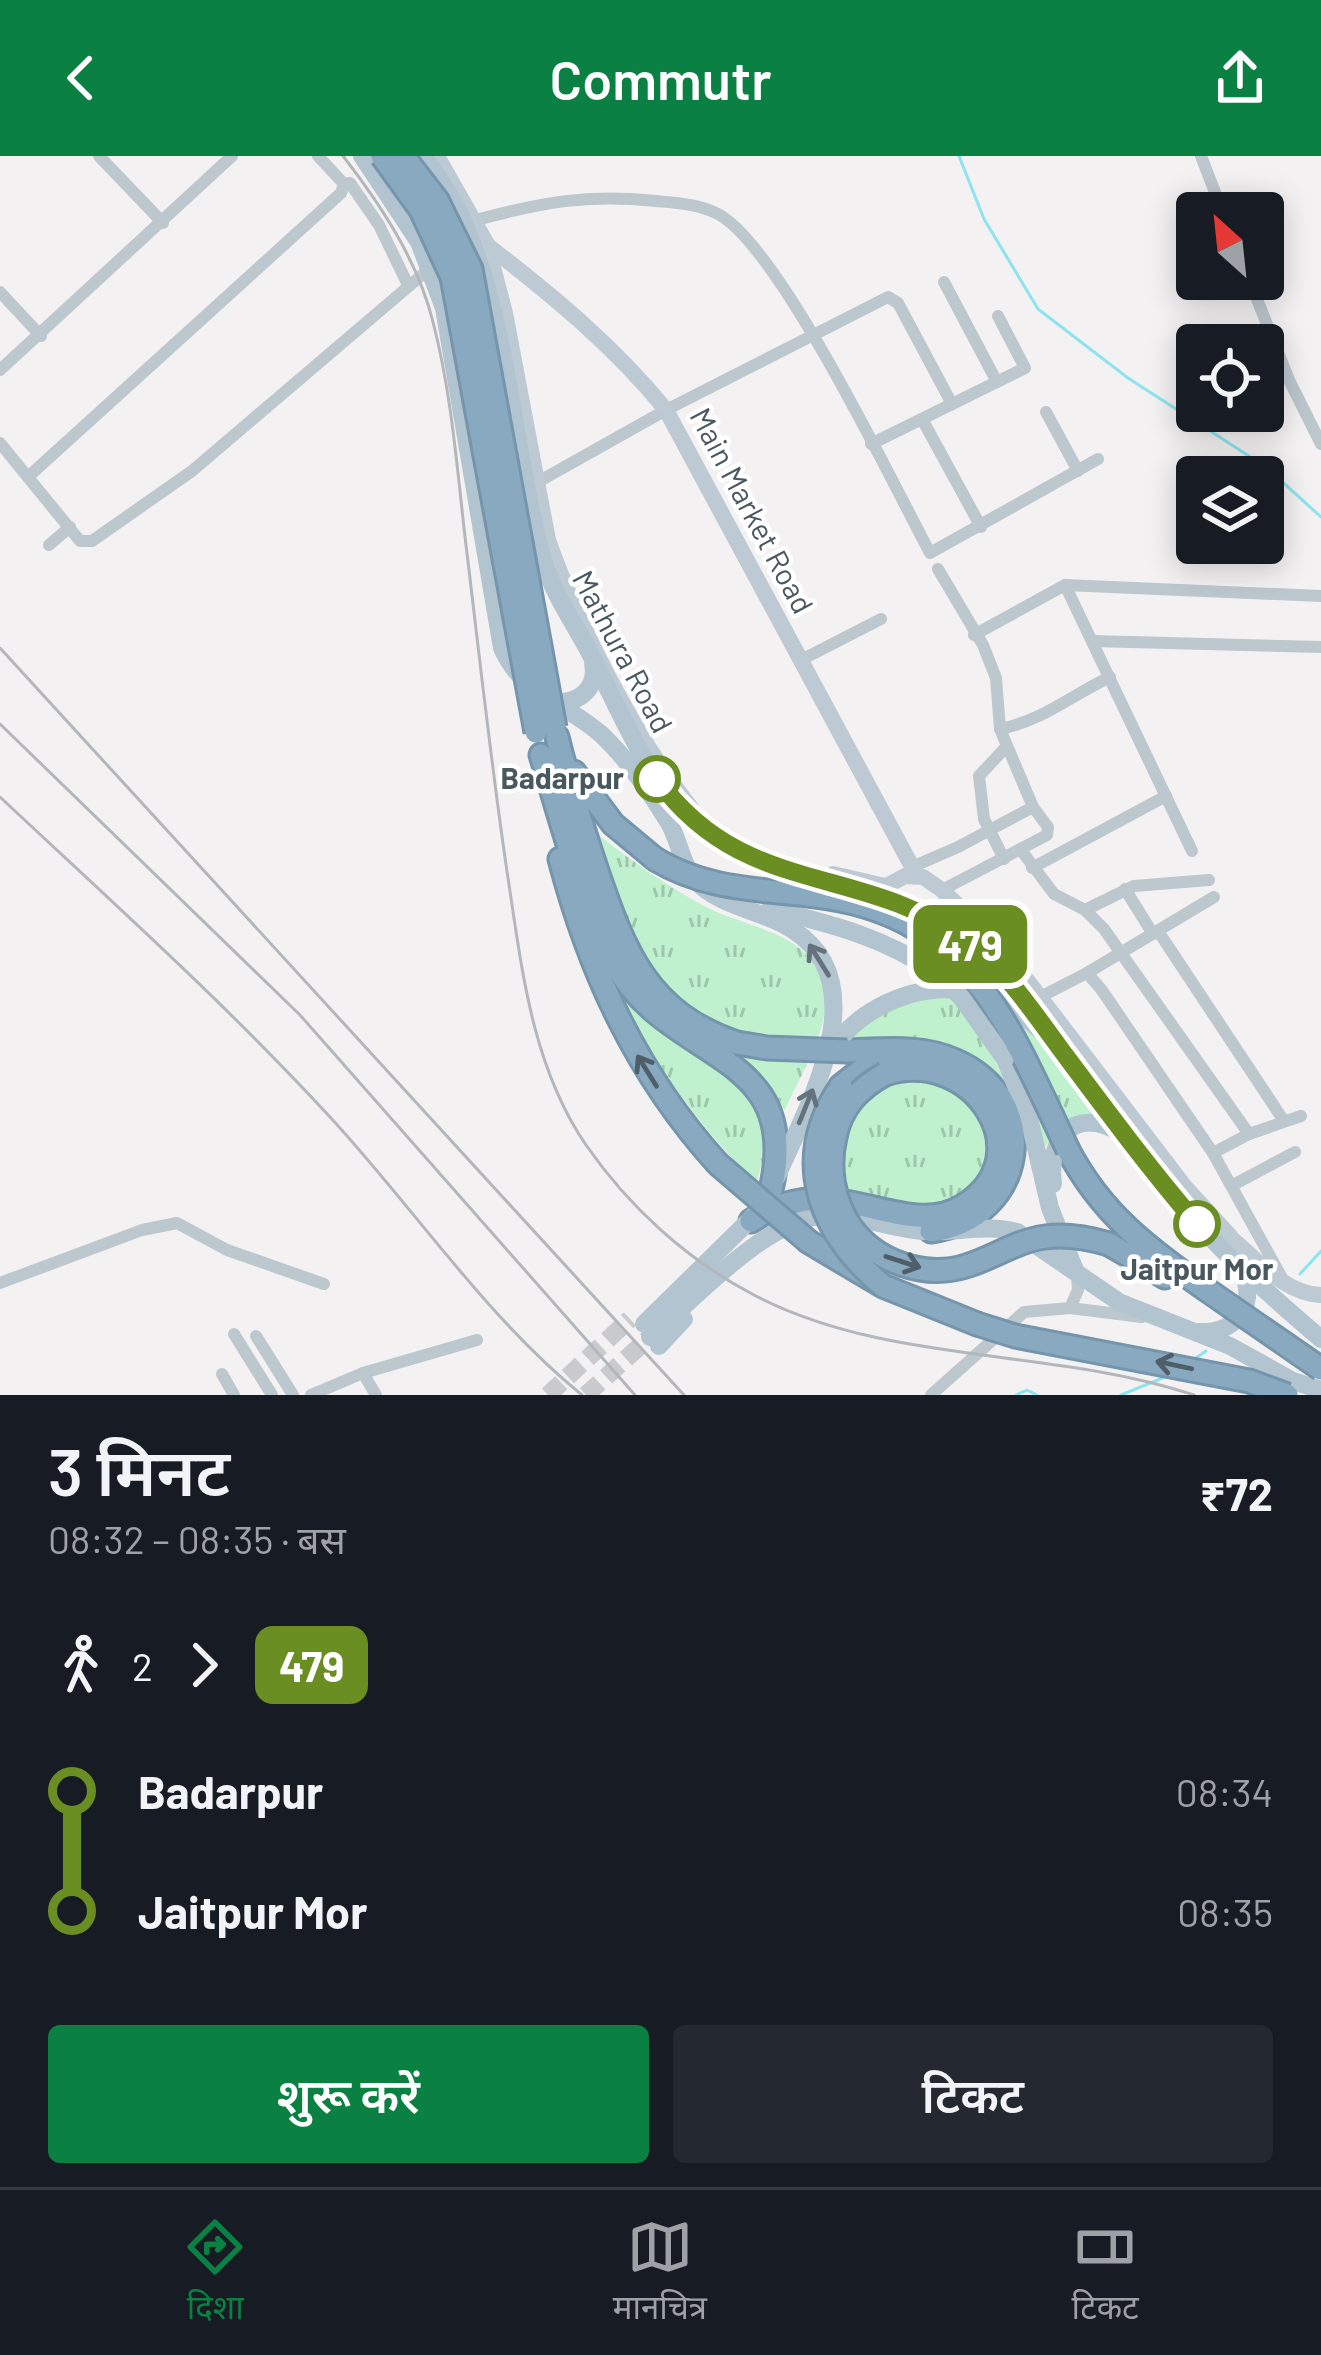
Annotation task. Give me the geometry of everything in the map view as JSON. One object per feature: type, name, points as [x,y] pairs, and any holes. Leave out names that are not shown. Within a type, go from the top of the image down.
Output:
[{"type":"highway","points":[[382,156],[421,210],[452,277],[559,856],[584,940],[618,1021],[655,1083],[696,1139],[755,1200],[840,1264],[883,1286],[1015,1336],[1204,1371],[1287,1395]]},
{"type":"highway","name":"Mathura Road","points":[[403,156],[437,200],[471,269],[557,737],[597,806],[634,843],[667,866],[732,889],[814,896],[876,910],[911,924],[951,952],[979,980],[1001,1013],[1082,1178],[1106,1210],[1144,1246],[1321,1369]]},
{"type":"highway","points":[[557,737],[618,933],[650,986],[675,1011],[718,1036],[753,1046],[927,1052],[954,1059],[978,1074],[999,1096],[1012,1127],[1014,1153],[1007,1180],[993,1202],[959,1225],[925,1224],[809,1197],[787,1201],[751,1220]]},
{"type":"highway","points":[[541,755],[585,894],[616,965],[657,1016],[747,1076],[768,1106],[778,1151],[770,1190]]},
{"type":"highway","points":[[883,1286],[844,1251],[830,1225],[816,1174],[819,1141],[833,1099],[850,1078],[878,1060],[927,1052]]},
{"type":"highway","points":[[925,1224],[976,1196],[992,1177],[997,1140],[986,1106],[969,1087],[936,1070],[912,1068],[885,1074],[861,1090],[843,1112],[834,1139],[831,1166],[839,1205],[852,1228],[877,1253],[916,1268],[945,1270],[1031,1240],[1061,1235],[1092,1239],[1121,1250],[1277,1338]]},
{"type":"main road","name":"Mathura Road","points":[[362,156],[419,242],[444,308],[506,656],[518,677],[608,742],[670,825],[691,875],[730,902]]},
{"type":"main road","name":"Mathura Road","points":[[422,156],[471,225],[546,571],[656,778],[698,825],[752,860],[879,890],[968,941],[1006,979],[1171,1194],[1237,1264],[1321,1339]]},
{"type":"main road","points":[[491,584],[546,571]]},
{"type":"main road","points":[[544,698],[563,703],[584,695],[595,679],[592,657]]},
{"type":"main road","points":[[730,902],[851,929],[902,950],[961,997],[1005,1059],[1025,1105],[1045,1190],[1077,1275]]},
{"type":"main road","points":[[730,902],[797,932],[822,960],[835,1005],[823,1065]]},
{"type":"main road","points":[[732,1258],[770,1190],[823,1065],[847,1029],[866,1014],[894,1000],[937,990],[971,992],[1001,1001],[1053,1038]]},
{"type":"main road","points":[[1059,1231],[1051,1163],[1059,1139],[1089,1123],[1106,1125],[1126,1136]]},
{"type":"main road","points":[[703,1280],[684,1275],[646,1331],[732,1258],[792,1223],[815,1216],[1017,1232],[1119,1302],[1321,1390]]},
{"type":"main road","points":[[1194,1331],[1219,1331],[1240,1317],[1249,1290],[1237,1264]]},
{"type":"street","points":[[99,156],[163,223]]},
{"type":"street","points":[[0,370],[232,156]]},
{"type":"street","points":[[29,476],[344,190],[344,184],[318,156]]},
{"type":"street","points":[[437,156],[471,225],[591,196],[702,207],[745,232],[813,337],[930,553],[1098,459]]},
{"type":"street","points":[[1201,156],[1215,192]]},
{"type":"street","points":[[344,184],[350,183],[379,225],[408,285]]},
{"type":"street","name":"Main Market Road","points":[[471,225],[634,371],[666,410],[914,871]]},
{"type":"street","points":[[487,244],[548,540],[571,598],[634,718],[696,813],[749,849],[879,890],[1033,807]]},
{"type":"street","points":[[0,443],[80,541],[92,542],[192,471],[429,269]]},
{"type":"street","points":[[944,282],[997,382]]},
{"type":"street","points":[[0,292],[41,336]]},
{"type":"street","points":[[536,483],[882,299],[894,299],[952,404]]},
{"type":"street","points":[[1257,300],[1288,380],[1321,444]]},
{"type":"street","points":[[871,444],[1025,365],[998,316]]},
{"type":"street","points":[[1046,412],[1078,471]]},
{"type":"street","points":[[922,419],[981,527]]},
{"type":"street","points":[[49,545],[70,527]]},
{"type":"street","points":[[938,569],[997,678],[1000,729],[1006,747],[1049,833],[943,890]]},
{"type":"street","points":[[974,635],[1066,585],[1321,596]]},
{"type":"street","points":[[1066,585],[1192,851]]},
{"type":"street","points":[[801,660],[881,620]]},
{"type":"street","points":[[1094,641],[1321,647]]},
{"type":"street","points":[[1000,729],[1044,717],[1110,677]]},
{"type":"street","points":[[1004,859],[990,832],[980,796],[980,773],[1006,747]]},
{"type":"street","points":[[1032,868],[1166,796]]},
{"type":"street","points":[[1021,850],[1054,894],[1084,910],[1122,952],[1249,1134]]},
{"type":"street","points":[[914,871],[943,890],[1015,962],[1186,1188],[1230,1236]]},
{"type":"street","points":[[1084,910],[1142,884],[1210,880]]},
{"type":"street","points":[[1125,889],[1284,1121]]},
{"type":"street","points":[[1042,996],[1214,897]]},
{"type":"street","points":[[1087,974],[1141,1043],[1213,1153],[1285,1283]]},
{"type":"street","points":[[1213,1153],[1301,1115]]},
{"type":"street","points":[[1233,1185],[1295,1152]]},
{"type":"street","points":[[1171,1194],[1285,1283],[1321,1295]]},
{"type":"street","points":[[0,1282],[142,1230],[177,1223],[226,1250],[324,1283]]},
{"type":"street","points":[[1070,1308],[1078,1290],[1077,1275]]},
{"type":"street","points":[[931,1395],[1016,1316],[1031,1309],[1070,1308],[1156,1318]]},
{"type":"street","points":[[234,1334],[272,1395]]},
{"type":"street","points":[[256,1336],[292,1395]]},
{"type":"street","points":[[312,1395],[363,1373],[477,1340]]},
{"type":"street","points":[[1258,1361],[1287,1395]]},
{"type":"street","points":[[363,1373],[376,1395]]},
{"type":"street","points":[[222,1374],[234,1395]]},
{"type":"street","points":[[341,1381],[350,1395]]},
{"type":"green space","points":[[600,836],[694,900],[793,944],[818,970],[824,988],[823,1019],[785,1110],[734,1055],[741,1036],[698,1015],[661,980],[635,935]]},
{"type":"green space","points":[[616,992],[747,1091],[764,1129],[764,1154],[756,1183],[679,1093]]},
{"type":"green space","points":[[941,996],[985,1003],[1047,1044],[1103,1118],[1056,1132],[1044,1148],[1025,1081],[1011,1053],[995,1061],[1012,1096],[987,1069],[960,1052],[844,1044],[876,1017]]},
{"type":"green space","points":[[903,1076],[958,1088],[987,1127],[989,1160],[974,1189],[937,1210],[849,1195],[845,1182],[842,1155],[852,1115],[872,1091]]},
{"type":"waterway","points":[[959,156],[984,219],[1038,309],[1128,378],[1266,467],[1321,517]]},
{"type":"waterway","points":[[1300,1274],[1321,1251]]},
{"type":"waterway","points":[[1193,1360],[1206,1351]]},
{"type":"waterway","points":[[1121,1395],[1170,1375]]},
{"type":"waterway","points":[[1016,1395],[1027,1390],[1037,1395]]},
{"type":"tunnel","points":[[548,1395],[630,1319]]},
{"type":"tunnel","points":[[586,1395],[650,1337]]},
{"type":"railway","points":[[343,156],[397,234],[433,322],[453,429],[496,793],[525,982],[553,1083],[586,1145],[621,1190],[683,1249],[729,1281],[806,1318],[915,1345],[1084,1369],[1194,1395]]},
{"type":"railway","points":[[0,648],[684,1395]]},
{"type":"railway","points":[[0,724],[300,1015],[635,1395]]},
{"type":"railway","points":[[0,797],[291,1075],[482,1296],[582,1395]]},
{"type":"bus line","name":"479","points":[[657,779],[698,825],[752,860],[873,894],[915,910],[968,941],[1006,979],[1197,1224]]},
{"type":"place","name":"Badarpur","points":[[657,779]]},
{"type":"place","name":"Jaitpur Mor","points":[[1197,1224]]}]
